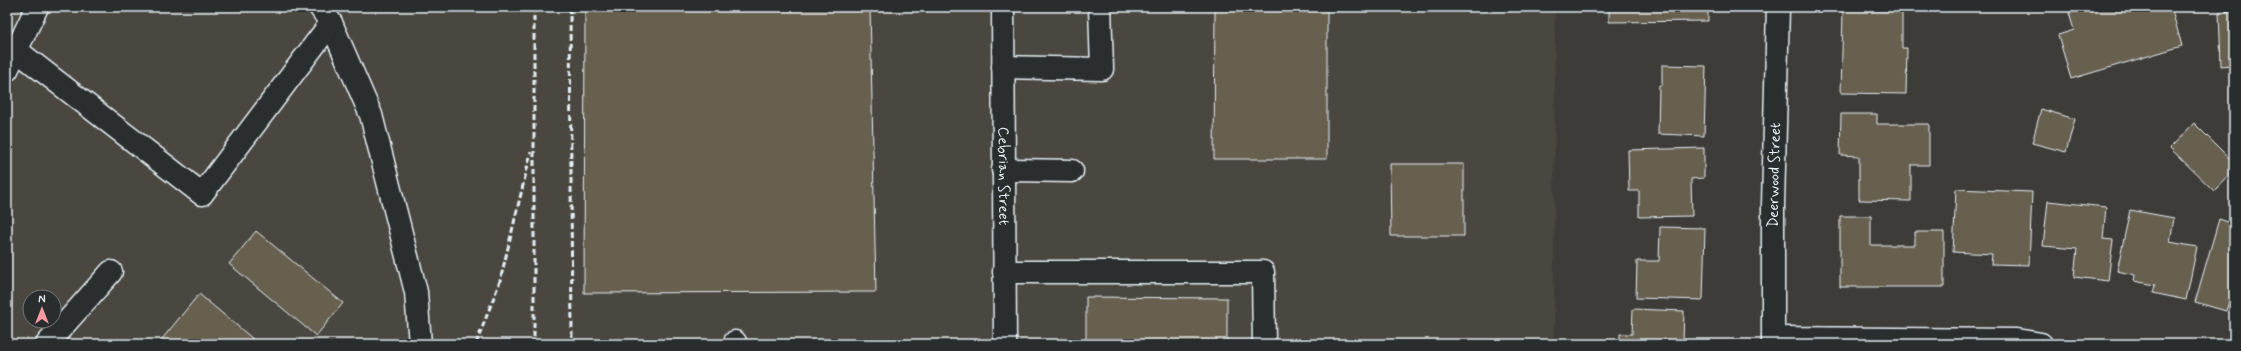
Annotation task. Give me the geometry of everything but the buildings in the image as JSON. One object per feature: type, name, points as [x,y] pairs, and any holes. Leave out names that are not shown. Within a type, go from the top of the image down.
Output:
[{"type":"street","points":[[7,70],[37,7]]},
{"type":"street","name":"Cebrian Street","points":[[1004,7],[1003,170],[1005,344]]},
{"type":"street","points":[[1003,67],[1102,69],[1100,7]]},
{"type":"street","name":"Deerwood Street","points":[[1773,341],[1773,197],[1778,7]]},
{"type":"street","points":[[16,50],[202,194],[325,15]]},
{"type":"street","points":[[325,15],[371,115],[416,292],[420,344]]},
{"type":"street","points":[[1003,170],[1072,171]]},
{"type":"street","points":[[47,344],[111,272]]},
{"type":"street","points":[[1004,272],[1263,272],[1264,344]]},
{"type":"street","points":[[1773,341],[2016,340],[2041,344]]},
{"type":"shaded area","points":[[7,7],[1555,7],[1554,344],[7,344]]},
{"type":"railway","points":[[534,7],[534,344]]},
{"type":"railway","points":[[570,7],[572,344]]},
{"type":"railway","points":[[476,344],[500,281],[531,152]]}]
